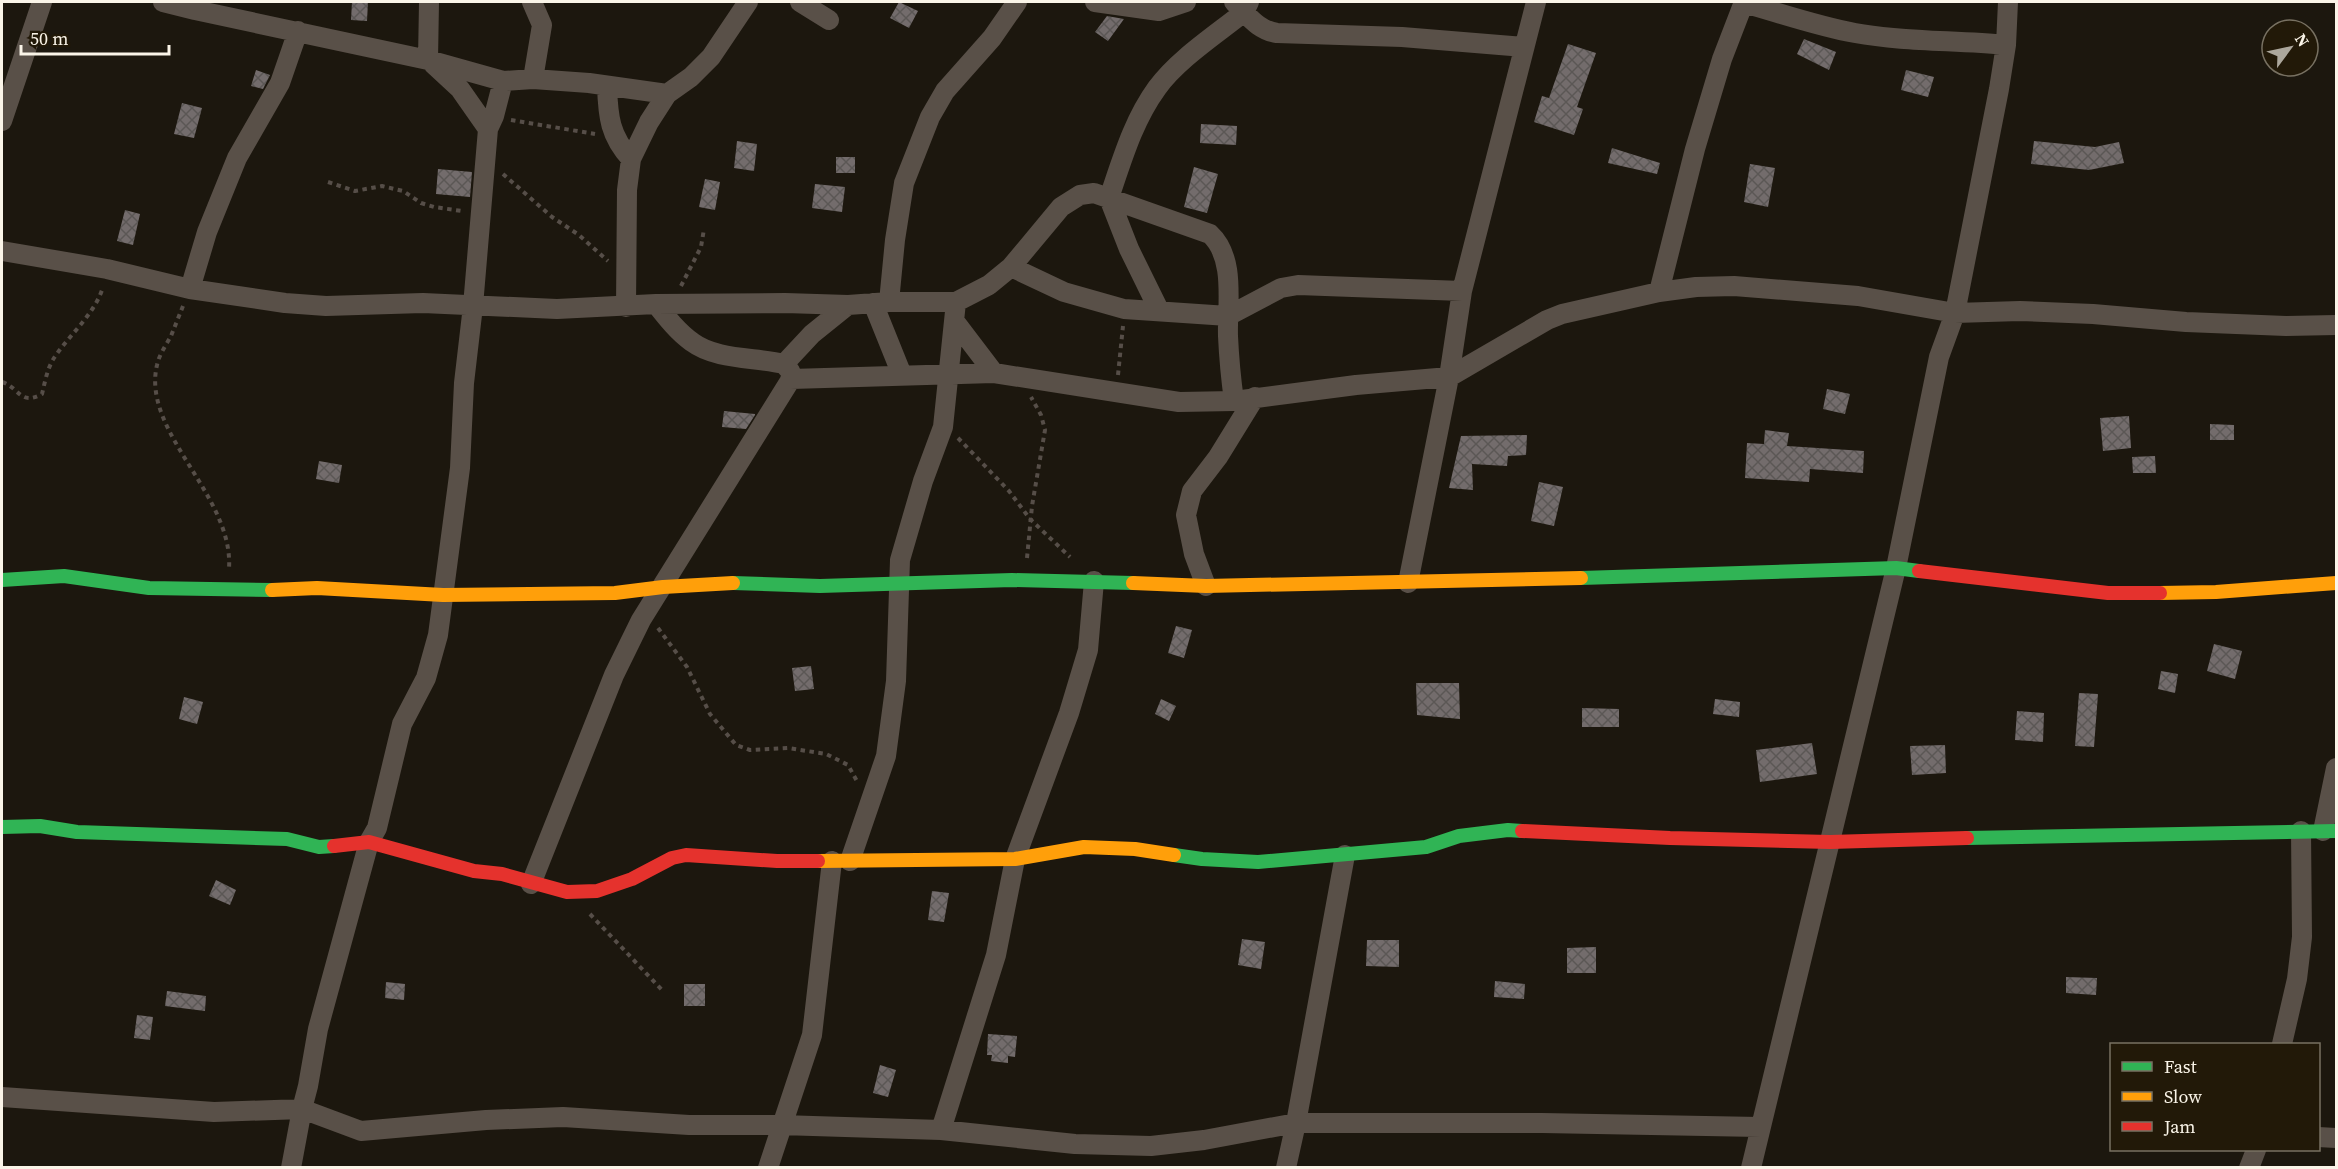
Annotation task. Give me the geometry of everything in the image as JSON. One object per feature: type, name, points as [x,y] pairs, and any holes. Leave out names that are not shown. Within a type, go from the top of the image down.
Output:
[{"type":"street","points":[[163,2],[428,60],[503,81],[533,79],[667,94]]},
{"type":"street","points":[[429,2],[428,60],[491,122]]},
{"type":"street","points":[[532,2],[542,25],[533,79]]},
{"type":"street","points":[[626,307],[627,190],[631,159],[649,122],[667,94],[691,77],[711,57],[748,2]]},
{"type":"street","points":[[800,2],[829,20]]},
{"type":"street","points":[[902,375],[881,302],[895,240],[904,183],[930,117],[945,91],[992,38],[1017,2]]},
{"type":"street","points":[[1095,2],[1159,11],[1186,2]]},
{"type":"street","points":[[1408,584],[1449,377],[1462,291],[1536,2]]},
{"type":"street","points":[[1659,292],[1695,148],[1722,59],[1744,2],[1854,33],[1906,39],[1956,40],[2006,45]]},
{"type":"street","points":[[1751,1167],[1896,568],[1939,357],[1955,313],[2006,45],[2008,2]]},
{"type":"street","points":[[2,121],[36,4]]},
{"type":"street","points":[[1159,310],[1129,249],[1109,198],[1132,131],[1158,87],[1242,5],[1256,25],[1277,33],[1402,37],[1524,47]]},
{"type":"street","points":[[190,289],[207,232],[237,158],[280,83],[298,31]]},
{"type":"street","points":[[291,1167],[328,988],[369,842],[377,828],[402,724],[426,678],[438,635],[460,468],[464,383],[486,160],[491,122],[503,81]]},
{"type":"street","points":[[607,86],[608,111],[614,136],[631,159]]},
{"type":"street","points":[[2,251],[107,268],[190,289],[285,303],[326,306],[423,303],[557,309],[662,305],[785,303],[848,305],[881,302],[957,302],[989,285],[1011,267],[1061,207],[1080,195],[1094,193],[1210,234],[1218,241],[1224,258],[1228,285],[1230,374],[1234,400]]},
{"type":"street","points":[[1011,267],[1064,292],[1124,309],[1228,316],[1281,288],[1298,285],[1462,291]]},
{"type":"street","points":[[662,305],[672,324],[693,343],[719,353],[787,371],[902,375],[994,373],[1179,402],[1234,400],[1356,385],[1449,377],[1547,320],[1562,314],[1659,292],[1696,287],[1734,286],[1858,296],[1955,313],[2020,311],[2093,314],[2186,322],[2286,326],[2337,325]]},
{"type":"street","points":[[768,1167],[812,1035],[841,861],[870,801],[886,756],[896,681],[900,561],[923,481],[943,427],[957,302]]},
{"type":"street","points":[[531,884],[614,675],[643,617],[722,488],[787,371],[812,334],[848,305]]},
{"type":"street","points":[[956,323],[994,373]]},
{"type":"street","points":[[1206,586],[1194,554],[1186,515],[1192,491],[1218,457],[1255,397]]},
{"type":"street","points":[[2,580],[64,576],[149,588],[260,590],[317,588],[443,595],[615,593],[728,583],[820,586],[1025,581],[1094,581],[1206,586],[1408,584],[1896,568],[2108,593],[2216,592],[2337,583]]},
{"type":"street","points":[[941,1130],[996,955],[1015,859],[1069,713],[1089,651],[1094,581]]},
{"type":"street","points":[[615,593],[643,617]]},
{"type":"street","points":[[2,827],[40,825],[77,832],[286,839],[319,847],[369,842],[474,871],[502,874],[531,884],[567,892],[597,891],[632,879],[672,858],[686,855],[841,861],[1015,859],[1084,847],[1135,849],[1202,859],[1258,862],[1426,847],[1460,836],[1508,830],[1670,838],[1830,842],[2330,831],[2337,768]]},
{"type":"street","points":[[2282,1043],[2297,979],[2302,937],[2301,831]]},
{"type":"street","points":[[1286,1167],[1345,855]]},
{"type":"street","points":[[2,1097],[214,1112],[302,1109],[361,1131],[486,1120],[563,1117],[689,1125],[781,1125],[941,1130],[1075,1144],[1151,1146],[1204,1140],[1296,1123],[1542,1123],[1760,1127]]},
{"type":"street","points":[[2320,1137],[2337,1137]]},
{"type":"street","points":[[2249,1167],[2255,1151]]},
{"type":"path","points":[[491,122],[524,123],[614,136]]},
{"type":"path","points":[[486,160],[552,217],[579,235],[627,276]]},
{"type":"path","points":[[328,182],[355,191],[382,186],[403,191],[421,203],[434,207],[481,212]]},
{"type":"path","points":[[662,305],[693,267],[701,247],[704,229]]},
{"type":"path","points":[[2,382],[9,384],[23,398],[33,399],[42,394],[52,363],[80,326],[101,292],[107,268]]},
{"type":"path","points":[[190,289],[157,364],[154,391],[166,424],[215,505],[230,554],[228,588]]},
{"type":"path","points":[[1115,393],[1123,342],[1124,309]]},
{"type":"path","points":[[1021,377],[1041,415],[1045,430],[1030,519],[1025,581]]},
{"type":"path","points":[[943,427],[965,444],[1009,491],[1030,519],[1070,558]]},
{"type":"path","points":[[643,617],[664,636],[687,667],[710,714],[736,745],[750,750],[788,748],[826,754],[848,765],[870,801]]},
{"type":"path","points":[[567,892],[662,990]]},
{"type":"building","points":[[352,2],[368,2],[367,21],[351,20]]},
{"type":"building","points":[[899,2],[918,11],[909,28],[890,18]]},
{"type":"building","points":[[1107,16],[1124,19],[1108,41],[1095,32]]},
{"type":"building","points":[[1804,39],[1836,52],[1829,70],[1797,54]]},
{"type":"building","points":[[1568,44],[1596,53],[1577,107],[1583,109],[1574,135],[1534,122],[1542,96],[1549,98]]},
{"type":"building","points":[[256,70],[270,75],[263,89],[251,86]]},
{"type":"building","points":[[1906,70],[1934,77],[1928,97],[1901,90]]},
{"type":"building","points":[[182,103],[202,108],[194,138],[174,134]]},
{"type":"building","points":[[1201,124],[1237,126],[1236,145],[1200,143]]},
{"type":"building","points":[[737,141],[757,144],[754,171],[734,168]]},
{"type":"building","points":[[2034,141],[2095,147],[2119,142],[2124,163],[2089,170],[2031,164]]},
{"type":"building","points":[[1612,148],[1660,163],[1657,174],[1608,163]]},
{"type":"building","points":[[836,157],[855,157],[855,173],[836,173]]},
{"type":"building","points":[[1750,164],[1775,168],[1768,207],[1744,202]]},
{"type":"building","points":[[1194,167],[1218,174],[1207,213],[1184,207]]},
{"type":"building","points":[[438,169],[472,172],[470,197],[436,194]]},
{"type":"building","points":[[705,179],[720,182],[715,210],[699,207]]},
{"type":"building","points":[[815,184],[845,187],[842,212],[812,208]]},
{"type":"building","points":[[125,210],[140,214],[133,245],[117,241]]},
{"type":"building","points":[[1827,389],[1850,394],[1845,414],[1823,409]]},
{"type":"building","points":[[724,411],[755,415],[746,429],[722,427]]},
{"type":"building","points":[[2129,416],[2131,448],[2103,451],[2100,418]]},
{"type":"building","points":[[2210,424],[2234,425],[2234,440],[2210,440]]},
{"type":"building","points":[[1765,430],[1789,433],[1787,446],[1864,451],[1863,473],[1810,469],[1809,482],[1745,478],[1747,443],[1764,444]]},
{"type":"building","points":[[1527,435],[1526,455],[1508,456],[1507,466],[1472,464],[1473,490],[1449,488],[1461,436]]},
{"type":"building","points":[[2155,456],[2156,473],[2133,473],[2132,457]]},
{"type":"building","points":[[319,461],[342,465],[339,483],[316,479]]},
{"type":"building","points":[[1539,482],[1563,487],[1554,526],[1531,521]]},
{"type":"building","points":[[1176,626],[1192,630],[1184,658],[1168,653]]},
{"type":"building","points":[[2214,644],[2242,651],[2235,679],[2207,671]]},
{"type":"building","points":[[811,666],[814,689],[795,691],[792,668]]},
{"type":"building","points":[[2161,671],[2178,674],[2175,693],[2158,689]]},
{"type":"building","points":[[1416,683],[1459,683],[1460,719],[1417,715]]},
{"type":"building","points":[[2079,693],[2098,694],[2094,747],[2075,746]]},
{"type":"building","points":[[184,697],[203,702],[197,724],[179,719]]},
{"type":"building","points":[[1161,699],[1176,706],[1169,721],[1155,714]]},
{"type":"building","points":[[1715,699],[1740,702],[1739,717],[1713,714]]},
{"type":"building","points":[[1582,708],[1619,709],[1619,727],[1582,727]]},
{"type":"building","points":[[2017,711],[2044,713],[2043,742],[2015,740]]},
{"type":"building","points":[[1812,743],[1817,774],[1760,782],[1756,750]]},
{"type":"building","points":[[1945,745],[1946,773],[1912,775],[1910,746]]},
{"type":"building","points":[[216,880],[236,890],[230,905],[209,896]]},
{"type":"building","points":[[932,891],[949,893],[944,922],[928,920]]},
{"type":"building","points":[[1242,939],[1265,942],[1261,969],[1238,965]]},
{"type":"building","points":[[1367,940],[1399,940],[1399,967],[1366,966]]},
{"type":"building","points":[[1596,947],[1596,973],[1567,973],[1567,948]]},
{"type":"building","points":[[2066,977],[2097,978],[2096,995],[2066,993]]},
{"type":"building","points":[[1495,981],[1525,984],[1524,999],[1494,997]]},
{"type":"building","points":[[386,982],[405,984],[404,1000],[385,998]]},
{"type":"building","points":[[684,984],[705,984],[705,1006],[684,1006]]},
{"type":"building","points":[[167,991],[206,996],[205,1011],[165,1006]]},
{"type":"building","points":[[137,1015],[153,1017],[150,1040],[134,1038]]},
{"type":"building","points":[[988,1034],[1017,1036],[1015,1057],[1008,1056],[1008,1063],[991,1061],[992,1055],[987,1055]]},
{"type":"building","points":[[880,1065],[896,1070],[888,1097],[873,1093]]},
{"type":"traffic: fast","points":[[1581,578],[1896,568],[1919,571]]},
{"type":"traffic: fast","points":[[2,580],[64,576],[149,588],[272,590]]},
{"type":"traffic: fast","points":[[733,583],[820,586],[1012,580],[1133,583]]},
{"type":"traffic: fast","points":[[2,827],[40,826],[77,832],[287,839],[319,847],[334,846]]},
{"type":"traffic: fast","points":[[1174,855],[1258,862],[1426,847],[1459,836],[1508,830],[1522,831]]},
{"type":"traffic: fast","points":[[1967,838],[2336,831]]},
{"type":"traffic: slow","points":[[1133,583],[1206,586],[1581,578]]},
{"type":"traffic: slow","points":[[272,590],[317,588],[443,595],[615,593],[663,587],[733,583]]},
{"type":"traffic: slow","points":[[2160,593],[2216,592],[2336,583]]},
{"type":"traffic: slow","points":[[818,861],[1015,859],[1084,847],[1135,849],[1174,855]]},
{"type":"traffic: jam","points":[[1919,571],[2108,593],[2160,593]]},
{"type":"traffic: jam","points":[[1522,831],[1830,842],[1967,838]]},
{"type":"traffic: jam","points":[[334,846],[369,842],[474,871],[502,874],[567,892],[597,891],[632,879],[672,858],[686,855],[777,861],[818,861]]}]
